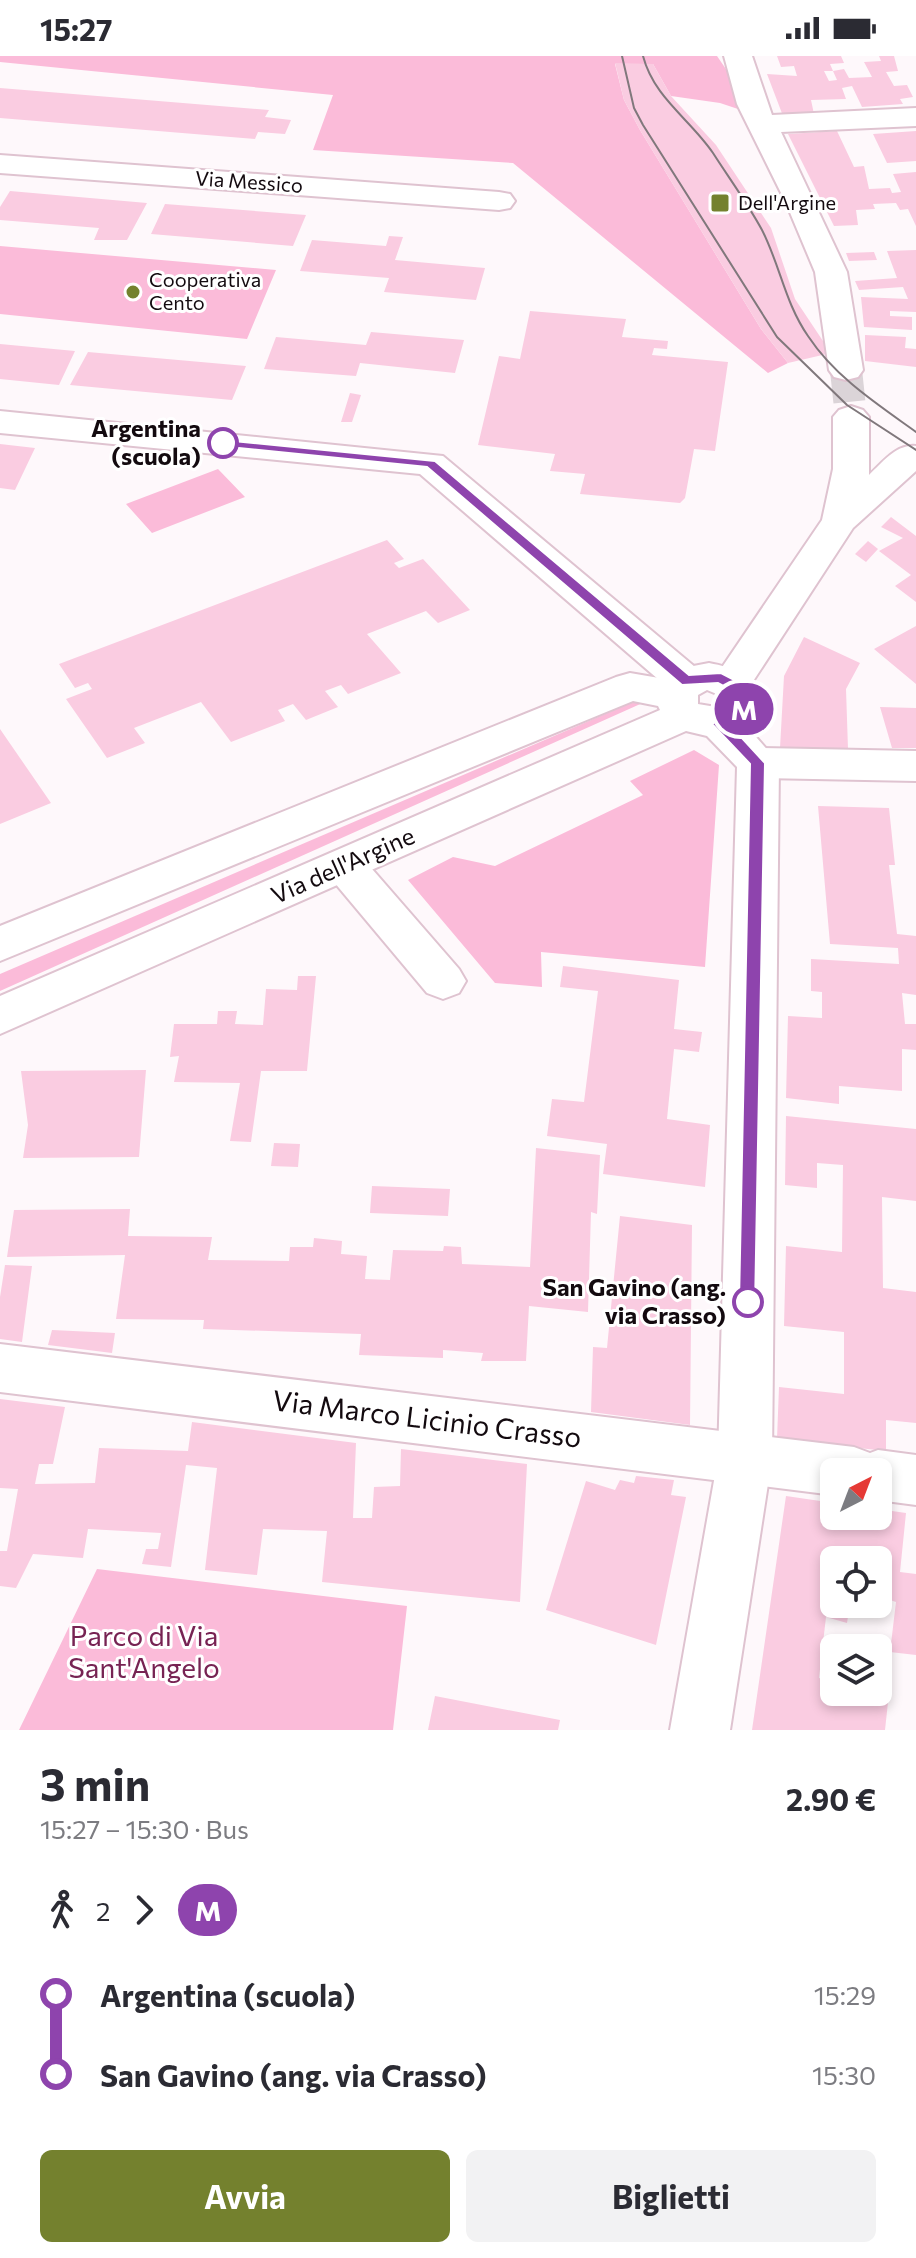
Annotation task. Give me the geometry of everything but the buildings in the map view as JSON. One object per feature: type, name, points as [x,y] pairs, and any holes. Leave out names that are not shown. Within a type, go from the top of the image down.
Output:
[{"type":"street","points":[[738,56],[752,104],[802,203],[831,272],[846,370]]},
{"type":"street","points":[[762,124],[916,117]]},
{"type":"street","name":"Via Messico","points":[[0,164],[499,201]]},
{"type":"street","points":[[840,520],[851,486],[855,455],[851,417]]},
{"type":"street","points":[[0,422],[430,464],[700,700],[758,763],[745,1458],[700,1730]]},
{"type":"street","points":[[700,700],[840,520],[911,456]]},
{"type":"street","points":[[0,944],[630,687],[700,700]]},
{"type":"street","name":"Via dell'Argine","points":[[0,1016],[344,865],[700,700]]},
{"type":"street","points":[[758,763],[916,766]]},
{"type":"street","points":[[344,865],[443,981]]},
{"type":"street","name":"Via Marco Licinio Crasso","points":[[0,1368],[820,1468]]},
{"type":"street","points":[[892,1477],[916,1480]]},
{"type":"green space","points":[[0,56],[717,56],[730,75],[744,111],[720,103],[671,96],[653,64],[615,64],[624,100],[640,130],[761,329],[788,363],[768,373],[513,163],[313,150],[333,95],[0,62]]},
{"type":"green space","name":"Cooperativa Cento","points":[[0,246],[276,270],[247,339],[0,314]]},
{"type":"green space","points":[[218,469],[245,497],[152,533],[126,504]]},
{"type":"green space","points":[[640,699],[647,701],[0,991],[0,974]]},
{"type":"green space","points":[[694,750],[719,765],[705,967],[541,952],[542,987],[495,983],[408,880],[453,857],[495,866],[643,795],[630,781]]},
{"type":"green space","name":"Parco di Via Sant'Angelo","points":[[97,1569],[407,1606],[393,1730],[19,1730]]},
{"type":"tunnel","points":[[846,370],[851,417]]},
{"type":"tram line","points":[[622,56],[634,108],[643,125],[777,337],[847,405],[916,450]]},
{"type":"tram line","points":[[643,56],[655,84],[704,141],[757,220],[808,336],[844,377],[916,432]]},
{"type":"bus line","name":"M","points":[[223,443],[430,464],[687,682],[709,676],[732,682],[741,690],[746,706],[742,714],[720,724],[758,763],[748,1302]]},
{"type":"place","name":"Dell'Argine","points":[[720,203]]},
{"type":"place","name":"Cooperativa Cento","points":[[133,292]]},
{"type":"place","name":"Argentina (scuola)","points":[[223,443]]},
{"type":"place","name":"San Gavino (ang. via Crasso)","points":[[748,1302]]}]
